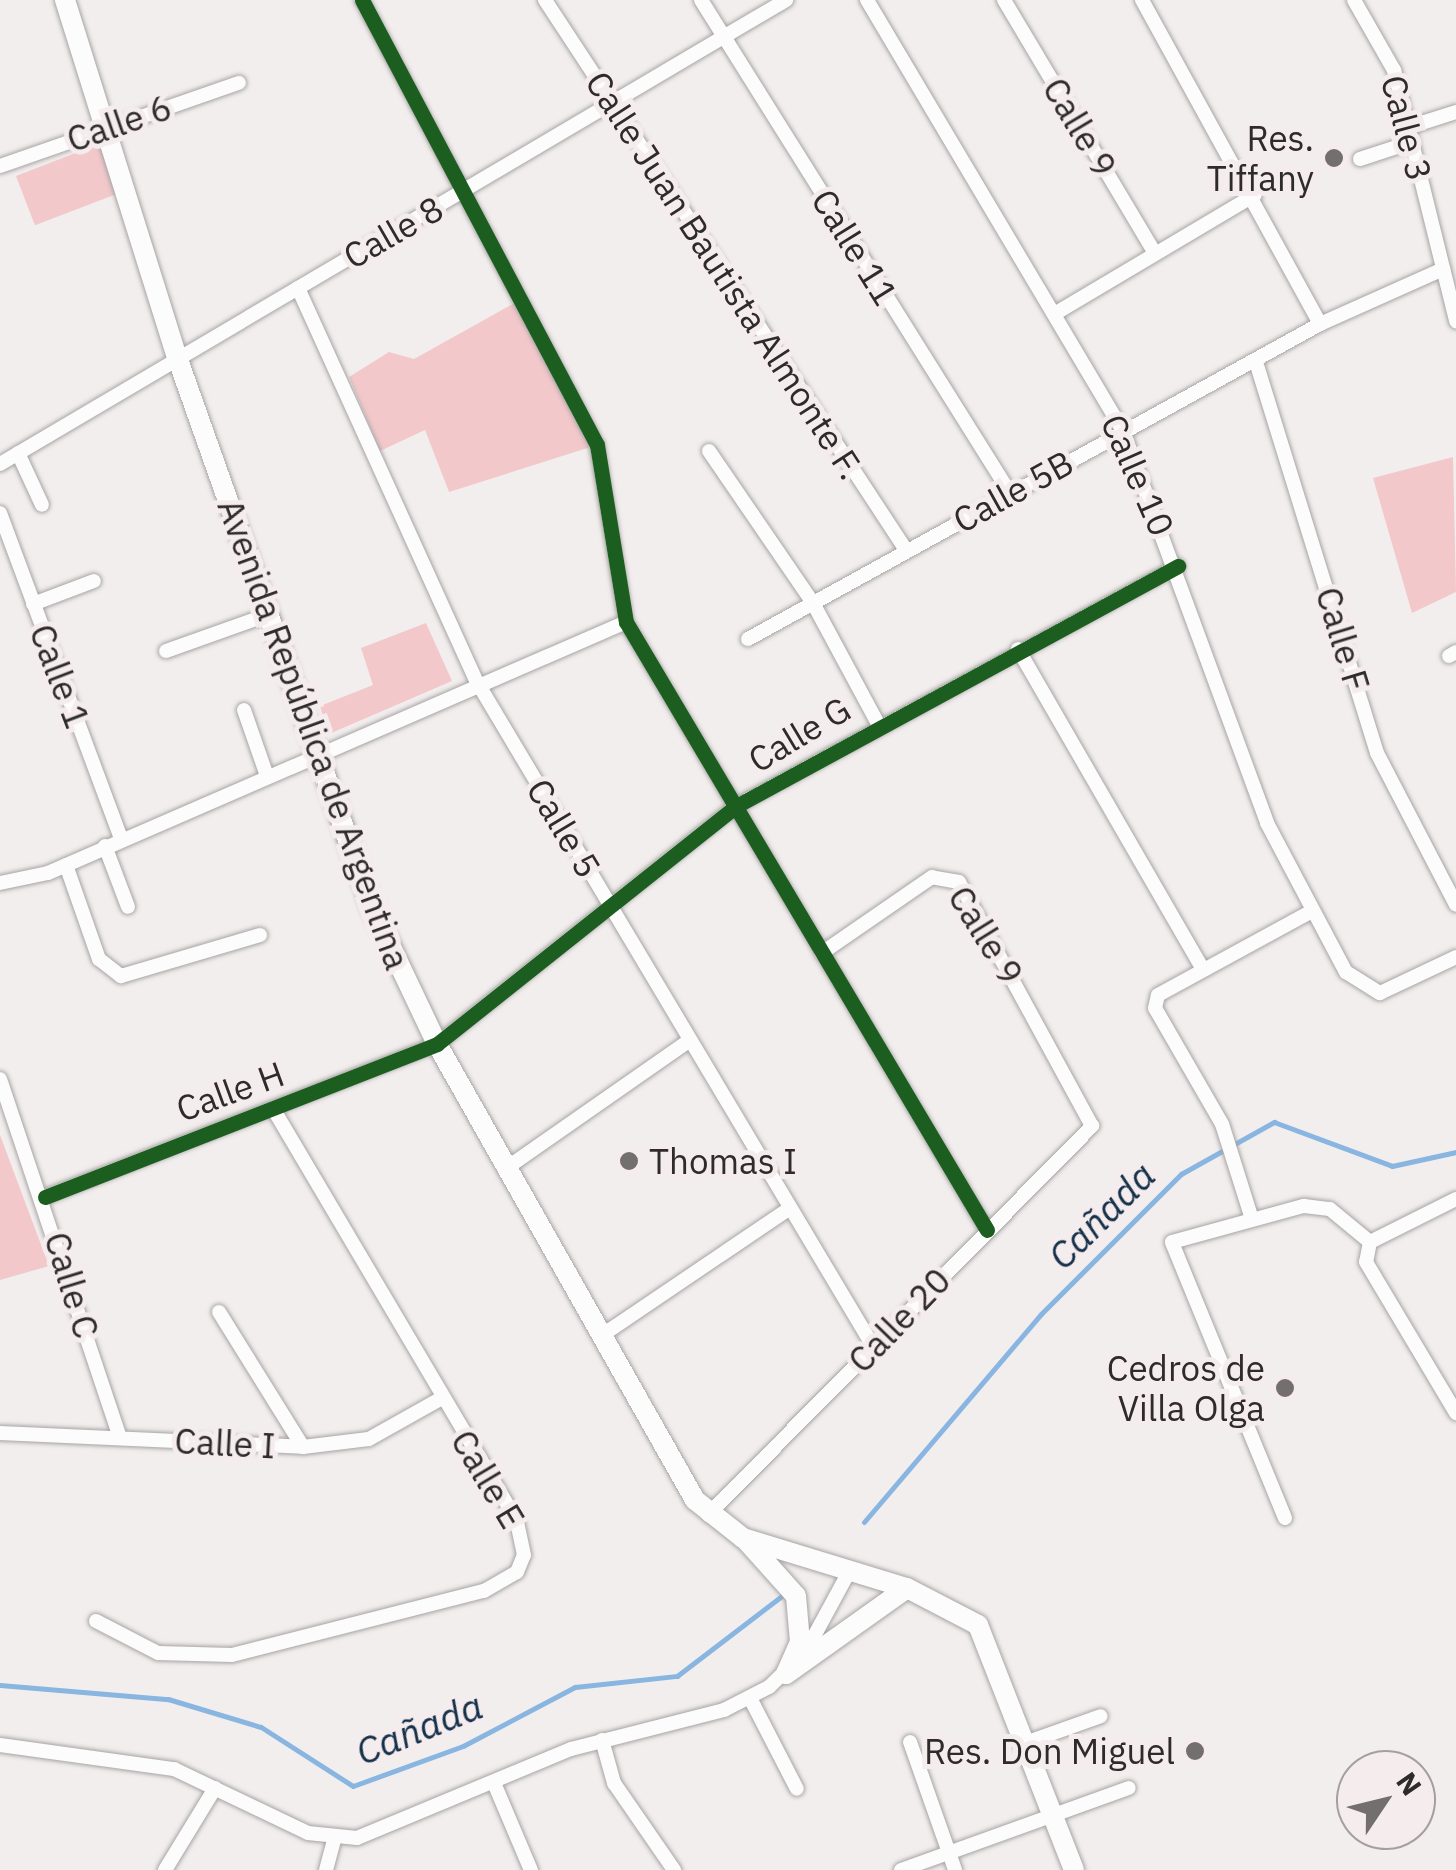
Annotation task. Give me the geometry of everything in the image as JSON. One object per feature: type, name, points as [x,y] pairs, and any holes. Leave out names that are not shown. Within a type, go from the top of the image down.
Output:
[{"type":"main road","name":"Avenida República de Argentina","points":[[65,0],[177,357],[386,941],[437,1044],[708,1515],[743,1538],[907,1588],[978,1625],[1028,1742],[1074,1870]]},
{"type":"main road","points":[[743,1538],[796,1596],[800,1642],[786,1674]]},
{"type":"main road","points":[[786,1674],[907,1588]]},
{"type":"street","points":[[362,0],[597,444],[626,622],[738,805],[986,1230]]},
{"type":"street","name":"Calle Juan Bautista Almonte F.","points":[[545,0],[906,550]]},
{"type":"street","name":"Calle 11","points":[[701,0],[1010,493]]},
{"type":"street","name":"Calle 8","points":[[0,464],[786,0]]},
{"type":"street","name":"Calle 10","points":[[867,0],[1123,431],[1178,566],[1268,823],[1312,911],[1367,993],[1456,957]]},
{"type":"street","name":"Calle 9","points":[[1004,0],[1155,253]]},
{"type":"street","points":[[1142,0],[1255,195],[1320,324]]},
{"type":"street","name":"Calle 3","points":[[1354,0],[1392,65],[1456,321]]},
{"type":"street","name":"Calle 6","points":[[0,166],[103,127],[240,83]]},
{"type":"street","points":[[1360,160],[1456,112]]},
{"type":"street","points":[[1056,314],[1255,195]]},
{"type":"street","name":"Calle 5B","points":[[748,639],[1320,324],[1443,269]]},
{"type":"street","name":"Calle 5","points":[[298,288],[477,682],[874,1346]]},
{"type":"street","name":"Calle F","points":[[1256,362],[1377,753],[1456,905]]},
{"type":"street","points":[[709,450],[814,603],[876,722]]},
{"type":"street","points":[[18,453],[42,504]]},
{"type":"street","name":"Calle 1","points":[[0,513],[121,838]]},
{"type":"street","name":"Calle G","points":[[437,1044],[738,805],[876,722],[1178,566]]},
{"type":"street","points":[[33,604],[94,582]]},
{"type":"street","points":[[166,651],[270,614]]},
{"type":"street","points":[[0,883],[66,865],[318,749],[626,622]]},
{"type":"street","points":[[1018,649],[1204,969]]},
{"type":"street","points":[[244,710],[266,773]]},
{"type":"street","points":[[106,846],[128,907]]},
{"type":"street","points":[[66,865],[99,958],[121,976],[260,934]]},
{"type":"street","name":"Calle 9","points":[[822,953],[932,876],[959,882],[1092,1126]]},
{"type":"street","points":[[1251,1216],[1240,1167],[1222,1124],[1155,1008],[1158,995],[1312,911]]},
{"type":"street","points":[[508,1167],[690,1040]]},
{"type":"street","name":"Calle H","points":[[45,1197],[437,1044]]},
{"type":"street","name":"Calle C","points":[[0,1079],[45,1197],[120,1437]]},
{"type":"street","name":"Calle E","points":[[96,1620],[158,1654],[232,1655],[501,1584],[518,1572],[524,1539],[273,1109]]},
{"type":"street","name":"Calle 20","points":[[708,1515],[1092,1126]]},
{"type":"street","points":[[1370,1242],[1456,1199]]},
{"type":"street","points":[[602,1336],[790,1208]]},
{"type":"street","points":[[1285,1518],[1172,1242],[1251,1216],[1330,1209],[1370,1242],[1374,1284],[1447,1386],[1456,1413]]},
{"type":"street","points":[[219,1312],[303,1447]]},
{"type":"street","name":"Calle I","points":[[0,1433],[303,1447],[369,1439],[440,1399]]},
{"type":"street","points":[[0,1745],[133,1760],[215,1788],[334,1840],[388,1828],[602,1740],[750,1698],[786,1674],[850,1570]]},
{"type":"street","points":[[750,1698],[796,1789]]},
{"type":"street","points":[[1028,1742],[1101,1716]]},
{"type":"street","points":[[602,1740],[629,1810],[674,1870]]},
{"type":"street","points":[[910,1742],[954,1870]]},
{"type":"street","points":[[494,1783],[532,1870]]},
{"type":"street","points":[[165,1870],[215,1788]]},
{"type":"street","points":[[901,1870],[1129,1788]]},
{"type":"street","points":[[326,1870],[334,1840]]},
{"type":"shaded area","points":[[99,144],[118,193],[35,225],[16,176]]},
{"type":"shaded area","points":[[520,300],[597,445],[449,492],[425,430],[380,451],[349,377],[389,352],[414,359]]},
{"type":"shaded area","points":[[1453,457],[1456,592],[1412,613],[1373,478]]},
{"type":"shaded area","points":[[426,623],[452,681],[329,734],[320,706],[373,685],[361,648]]},
{"type":"shaded area","points":[[0,1135],[49,1266],[0,1280]]},
{"type":"waterway","name":"Cañada","points":[[864,1522],[1041,1314],[1181,1174],[1274,1122],[1392,1166],[1456,1152]]},
{"type":"waterway","name":"Cañada","points":[[0,1685],[168,1699],[261,1727],[353,1786],[463,1746],[575,1687],[677,1676],[783,1595]]},
{"type":"cycle path","points":[[362,0],[597,445],[626,622],[987,1230]]},
{"type":"cycle path","points":[[45,1197],[437,1044],[738,805],[1178,566]]},
{"type":"place","name":"Res. Tiffany","points":[[1334,158]]},
{"type":"place","name":"Thomas I","points":[[629,1161]]},
{"type":"place","name":"Cedros de Villa Olga","points":[[1285,1388]]},
{"type":"place","name":"Res. Don Miguel","points":[[1195,1751]]}]
